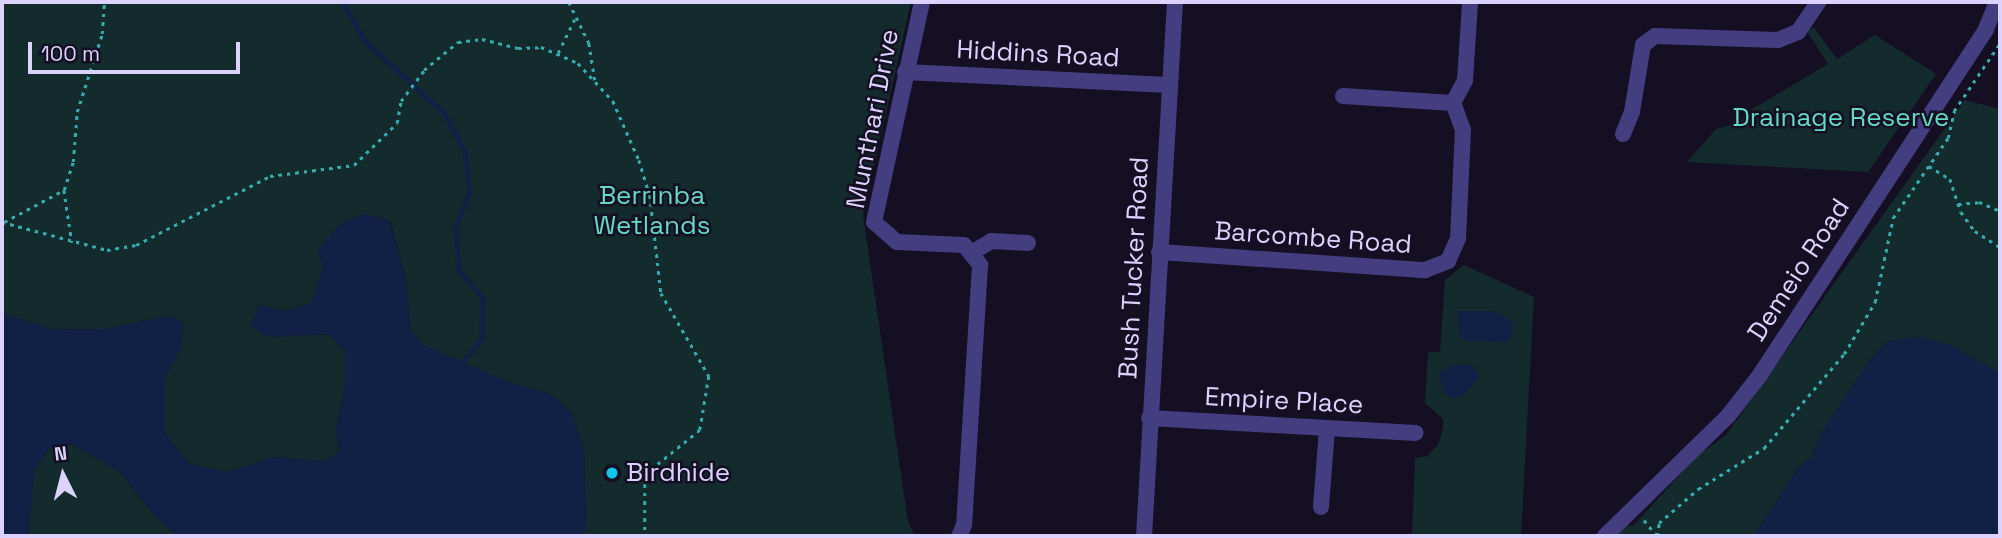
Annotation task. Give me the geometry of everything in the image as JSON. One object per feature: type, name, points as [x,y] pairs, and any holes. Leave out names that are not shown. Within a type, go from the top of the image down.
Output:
[{"type":"street","name":"Munthari Drive","points":[[922,2],[874,222],[897,242],[964,245],[973,252]]},
{"type":"street","name":"Bush Tucker Road","points":[[1144,536],[1175,2]]},
{"type":"street","points":[[1343,96],[1453,103],[1465,80],[1471,2]]},
{"type":"street","points":[[1623,134],[1632,112],[1643,45],[1655,36],[1778,40],[1798,32],[1818,2]]},
{"type":"street","name":"Demeio Road","points":[[1605,536],[1728,416],[1760,375],[1986,29],[1997,2]]},
{"type":"street","name":"Hiddins Road","points":[[905,72],[1169,85]]},
{"type":"street","name":"Barcombe Road","points":[[1159,252],[1425,270],[1448,261],[1458,239],[1463,130],[1453,103]]},
{"type":"street","points":[[959,536],[964,525],[980,265],[973,252],[991,241],[1028,243]]},
{"type":"street","name":"Empire Place","points":[[1149,418],[1416,433]]},
{"type":"street","points":[[1321,508],[1327,429]]},
{"type":"path","points":[[72,242],[64,190],[73,162],[77,112],[102,34],[104,2]]},
{"type":"path","points":[[569,2],[589,43],[595,82]]},
{"type":"path","points":[[558,54],[575,18]]},
{"type":"path","points":[[3,222],[107,250],[136,245],[270,176],[354,165],[397,122],[401,101],[424,70],[458,42],[482,39],[518,48],[541,47],[578,63],[613,101],[650,195],[661,293],[709,376],[700,430],[651,470],[645,484],[645,536]]},
{"type":"path","points":[[1657,536],[1659,523],[1698,489],[1764,448],[1844,354],[1875,302],[1893,218],[1948,138],[1954,111],[2000,43]]},
{"type":"path","points":[[1929,166],[1950,179],[1958,204],[1975,231],[2000,247]]},
{"type":"path","points":[[3,222],[64,190]]},
{"type":"path","points":[[1958,204],[1979,202],[2000,211]]},
{"type":"path","points":[[1632,509],[1657,536]]},
{"type":"green space","name":"Berrinba Wetlands","points":[[2,2],[911,2],[863,215],[908,522],[915,536],[579,536],[586,530],[584,449],[572,414],[551,394],[507,382],[422,345],[410,329],[406,279],[390,221],[367,214],[342,222],[312,303],[284,311],[259,305],[267,337],[329,334],[345,351],[345,387],[336,428],[339,452],[324,461],[274,457],[227,472],[189,464],[164,432],[164,379],[181,347],[183,323],[170,316],[103,329],[54,330],[2,313]]},
{"type":"green space","name":"Drainage Reserve","points":[[1814,27],[1837,59],[1875,35],[1936,74],[1868,172],[1687,162],[1716,129],[1738,123],[1754,108],[1828,64],[1807,31]]},
{"type":"green space","points":[[1965,100],[2000,109],[2000,374],[1953,346],[1820,435],[1812,457],[1798,468],[1754,536],[1615,536],[1625,526],[1634,525],[1697,456],[1726,435]]},
{"type":"green space","points":[[1464,265],[1534,297],[1521,536],[1412,536],[1415,458],[1427,456],[1438,445],[1443,429],[1443,419],[1425,403],[1428,352],[1440,352],[1445,280]]},
{"type":"green space","points":[[73,444],[119,471],[156,517],[178,536],[28,536],[34,469],[49,449]]},
{"type":"water","points":[[367,214],[389,221],[406,279],[410,329],[422,344],[507,382],[551,394],[572,414],[584,449],[586,530],[579,536],[178,536],[156,517],[119,471],[72,444],[49,449],[35,469],[28,536],[2,536],[2,313],[54,330],[103,329],[170,316],[183,323],[181,347],[164,379],[164,432],[189,464],[227,472],[274,457],[325,461],[339,451],[336,428],[345,387],[345,351],[329,334],[267,337],[250,325],[259,305],[284,311],[312,303],[323,265],[317,250],[342,222]]},
{"type":"water","points":[[1457,311],[1493,311],[1506,317],[1514,324],[1509,342],[1466,341],[1460,337]]},
{"type":"water","points":[[1921,337],[1953,346],[2000,374],[2000,536],[1754,536],[1798,468],[1812,457],[1820,435],[1871,358],[1889,340]]},
{"type":"water","points":[[1455,364],[1472,365],[1480,376],[1465,394],[1451,399],[1444,392],[1439,373]]},
{"type":"waterway","points":[[343,2],[364,40],[445,114],[465,151],[470,191],[456,228],[459,271],[483,298],[482,339],[465,360]]},
{"type":"place","name":"Birdhide","points":[[612,473]]}]
